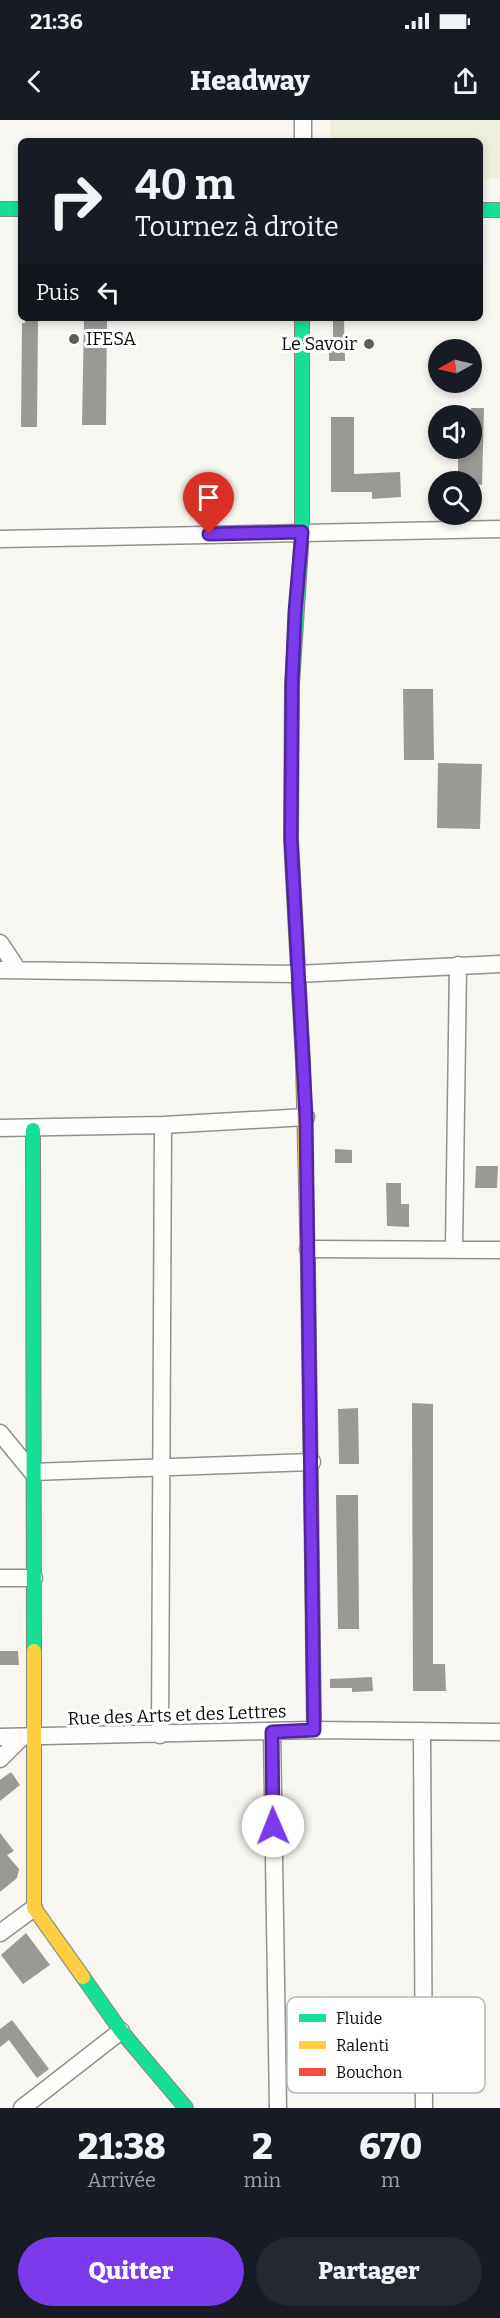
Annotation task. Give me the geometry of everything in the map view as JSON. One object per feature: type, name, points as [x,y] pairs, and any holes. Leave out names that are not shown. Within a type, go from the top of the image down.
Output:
[{"type":"street","points":[[303,120],[303,138]]},
{"type":"street","points":[[0,209],[18,208]]},
{"type":"street","points":[[483,210],[500,210]]},
{"type":"street","points":[[302,321],[302,532],[292,684],[291,839],[306,1117],[314,1730]]},
{"type":"street","points":[[0,539],[500,529]]},
{"type":"street","points":[[0,943],[18,969]]},
{"type":"street","points":[[0,970],[297,974],[500,964]]},
{"type":"street","points":[[454,1248],[458,965]]},
{"type":"street","points":[[0,1128],[33,1130],[306,1117]]},
{"type":"street","points":[[160,1736],[163,1125]]},
{"type":"street","points":[[33,1130],[34,1578],[27,1739],[34,1908],[121,2031],[186,2108]]},
{"type":"street","points":[[308,1249],[500,1250]]},
{"type":"street","points":[[0,1433],[32,1472]]},
{"type":"street","points":[[32,1472],[312,1462]]},
{"type":"street","points":[[0,1578],[34,1578]]},
{"type":"street","name":"Rue des Arts et des Lettres","points":[[0,1737],[27,1739],[314,1730],[500,1732]]},
{"type":"street","points":[[422,1731],[423,1997]]},
{"type":"street","points":[[272,1732],[278,2108]]},
{"type":"street","points":[[0,1759],[27,1739]]},
{"type":"street","points":[[0,1933],[34,1908]]},
{"type":"street","points":[[22,2108],[121,2031]]},
{"type":"street","points":[[424,2093],[424,2108]]},
{"type":"green space","points":[[330,120],[500,120],[500,179],[483,179],[483,138],[330,138]]},
{"type":"building","points":[[25,321],[38,321],[37,427],[21,427],[22,323]]},
{"type":"building","points":[[84,321],[107,321],[106,425],[82,425]]},
{"type":"building","points":[[333,321],[344,321],[345,361],[329,361],[329,344],[333,343]]},
{"type":"building","points":[[482,408],[484,408],[482,485],[482,471],[458,471],[458,459],[482,459]]},
{"type":"building","points":[[331,417],[354,417],[354,474],[400,472],[401,497],[372,499],[372,492],[331,492]]},
{"type":"building","points":[[403,689],[433,689],[434,760],[404,760]]},
{"type":"building","points":[[438,763],[482,764],[480,829],[437,828]]},
{"type":"building","points":[[335,1149],[352,1150],[352,1163],[335,1163]]},
{"type":"building","points":[[476,1166],[498,1166],[497,1188],[475,1188]]},
{"type":"building","points":[[386,1183],[401,1183],[401,1204],[409,1204],[409,1227],[387,1226]]},
{"type":"building","points":[[412,1403],[433,1404],[433,1664],[445,1664],[446,1691],[413,1691]]},
{"type":"building","points":[[358,1408],[359,1464],[339,1464],[338,1409]]},
{"type":"building","points":[[336,1495],[358,1495],[359,1629],[338,1629]]},
{"type":"building","points":[[0,1651],[18,1651],[19,1665],[0,1665]]},
{"type":"building","points":[[372,1677],[373,1691],[352,1692],[352,1688],[330,1688],[330,1679]]},
{"type":"building","points":[[11,1772],[20,1785],[0,1801],[0,1780]]},
{"type":"building","points":[[0,1833],[14,1851],[7,1855],[19,1869],[17,1878],[0,1892]]},
{"type":"building","points":[[26,1933],[50,1965],[23,1984],[1,1955]]},
{"type":"building","points":[[12,2020],[49,2069],[37,2078],[9,2040],[0,2047],[0,2029]]},
{"type":"traffic: fast","points":[[0,209],[18,209]]},
{"type":"traffic: fast","points":[[483,210],[500,210]]},
{"type":"traffic: fast","points":[[302,321],[302,532],[292,684],[291,839],[303,1062]]},
{"type":"traffic: fast","points":[[33,1130],[34,1651]]},
{"type":"traffic: fast","points":[[312,1564],[314,1730]]},
{"type":"traffic: fast","points":[[83,1977],[121,2031],[186,2108]]},
{"type":"traffic: slow","points":[[303,1062],[308,1268]]},
{"type":"traffic: slow","points":[[34,1651],[34,1908],[83,1977]]},
{"type":"traffic: jam","points":[[308,1268],[312,1564]]},
{"type":"place","name":"IFESA","points":[[74,339]]},
{"type":"place","name":"Le Savoir","points":[[369,344]]},
{"type":"route","points":[[209,534],[302,532],[292,684],[291,839],[306,1117],[314,1730],[272,1732],[273,1826]]}]
